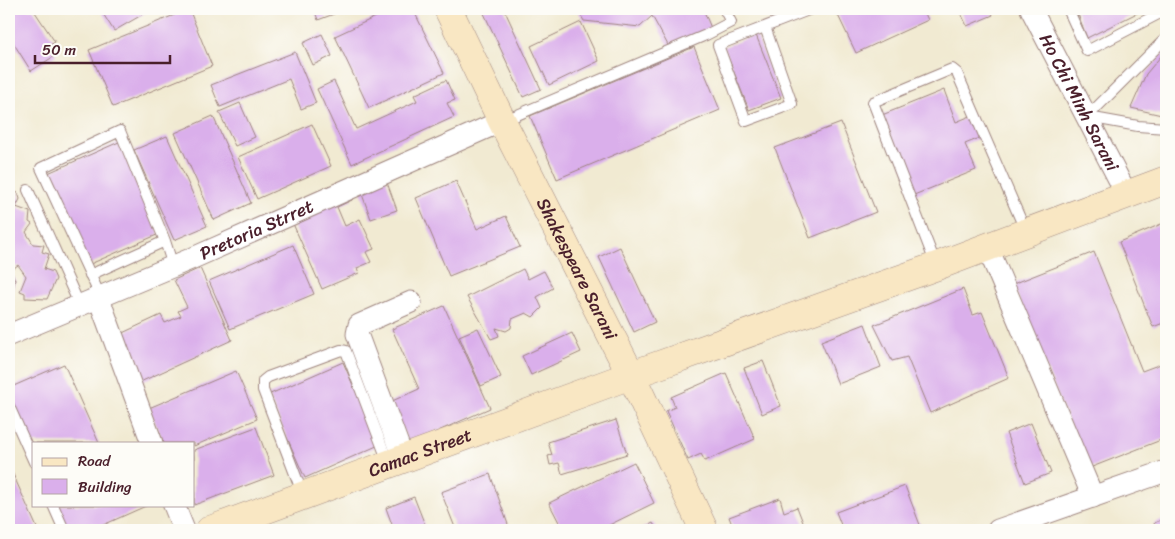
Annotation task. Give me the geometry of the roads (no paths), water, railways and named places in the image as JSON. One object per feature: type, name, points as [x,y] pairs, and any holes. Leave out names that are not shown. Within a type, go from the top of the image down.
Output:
[{"type":"main road","name":"Shakespeare Sarani","points":[[451,10],[502,121],[631,375],[704,530]]},
{"type":"main road","name":"Camac Street","points":[[210,530],[240,524],[303,495],[936,266],[1166,180]]},
{"type":"street","name":"Ho Chi Minh Sarani","points":[[1031,9],[1127,195]]},
{"type":"street","name":"Pretoria Strret","points":[[9,334],[173,266],[502,121]]},
{"type":"street","points":[[987,246],[1093,497]]},
{"type":"street","points":[[89,300],[152,442]]},
{"type":"street","points":[[396,461],[357,334],[359,325],[411,302]]},
{"type":"street","points":[[998,530],[1166,471]]},
{"type":"street","points":[[174,506],[184,530]]},
{"type":"lane","points":[[502,121],[706,35],[731,22],[724,9]]},
{"type":"lane","points":[[765,27],[792,104],[746,121],[718,45],[811,9]]},
{"type":"lane","points":[[1068,9],[1087,50],[1166,10]]},
{"type":"lane","points":[[1087,117],[1166,38]]},
{"type":"lane","points":[[936,266],[873,105],[875,100],[952,69],[957,73],[1026,232]]},
{"type":"lane","points":[[1087,117],[1138,126],[1166,128]]},
{"type":"lane","points":[[89,300],[90,275],[41,168],[120,131],[166,241],[173,266]]},
{"type":"lane","points":[[28,190],[89,300]]},
{"type":"lane","points":[[90,275],[166,241]]},
{"type":"lane","points":[[303,495],[263,390],[263,381],[268,377],[341,350],[346,351],[396,461]]},
{"type":"lane","points":[[9,406],[32,458]]},
{"type":"lane","points":[[53,506],[64,530]]}]
